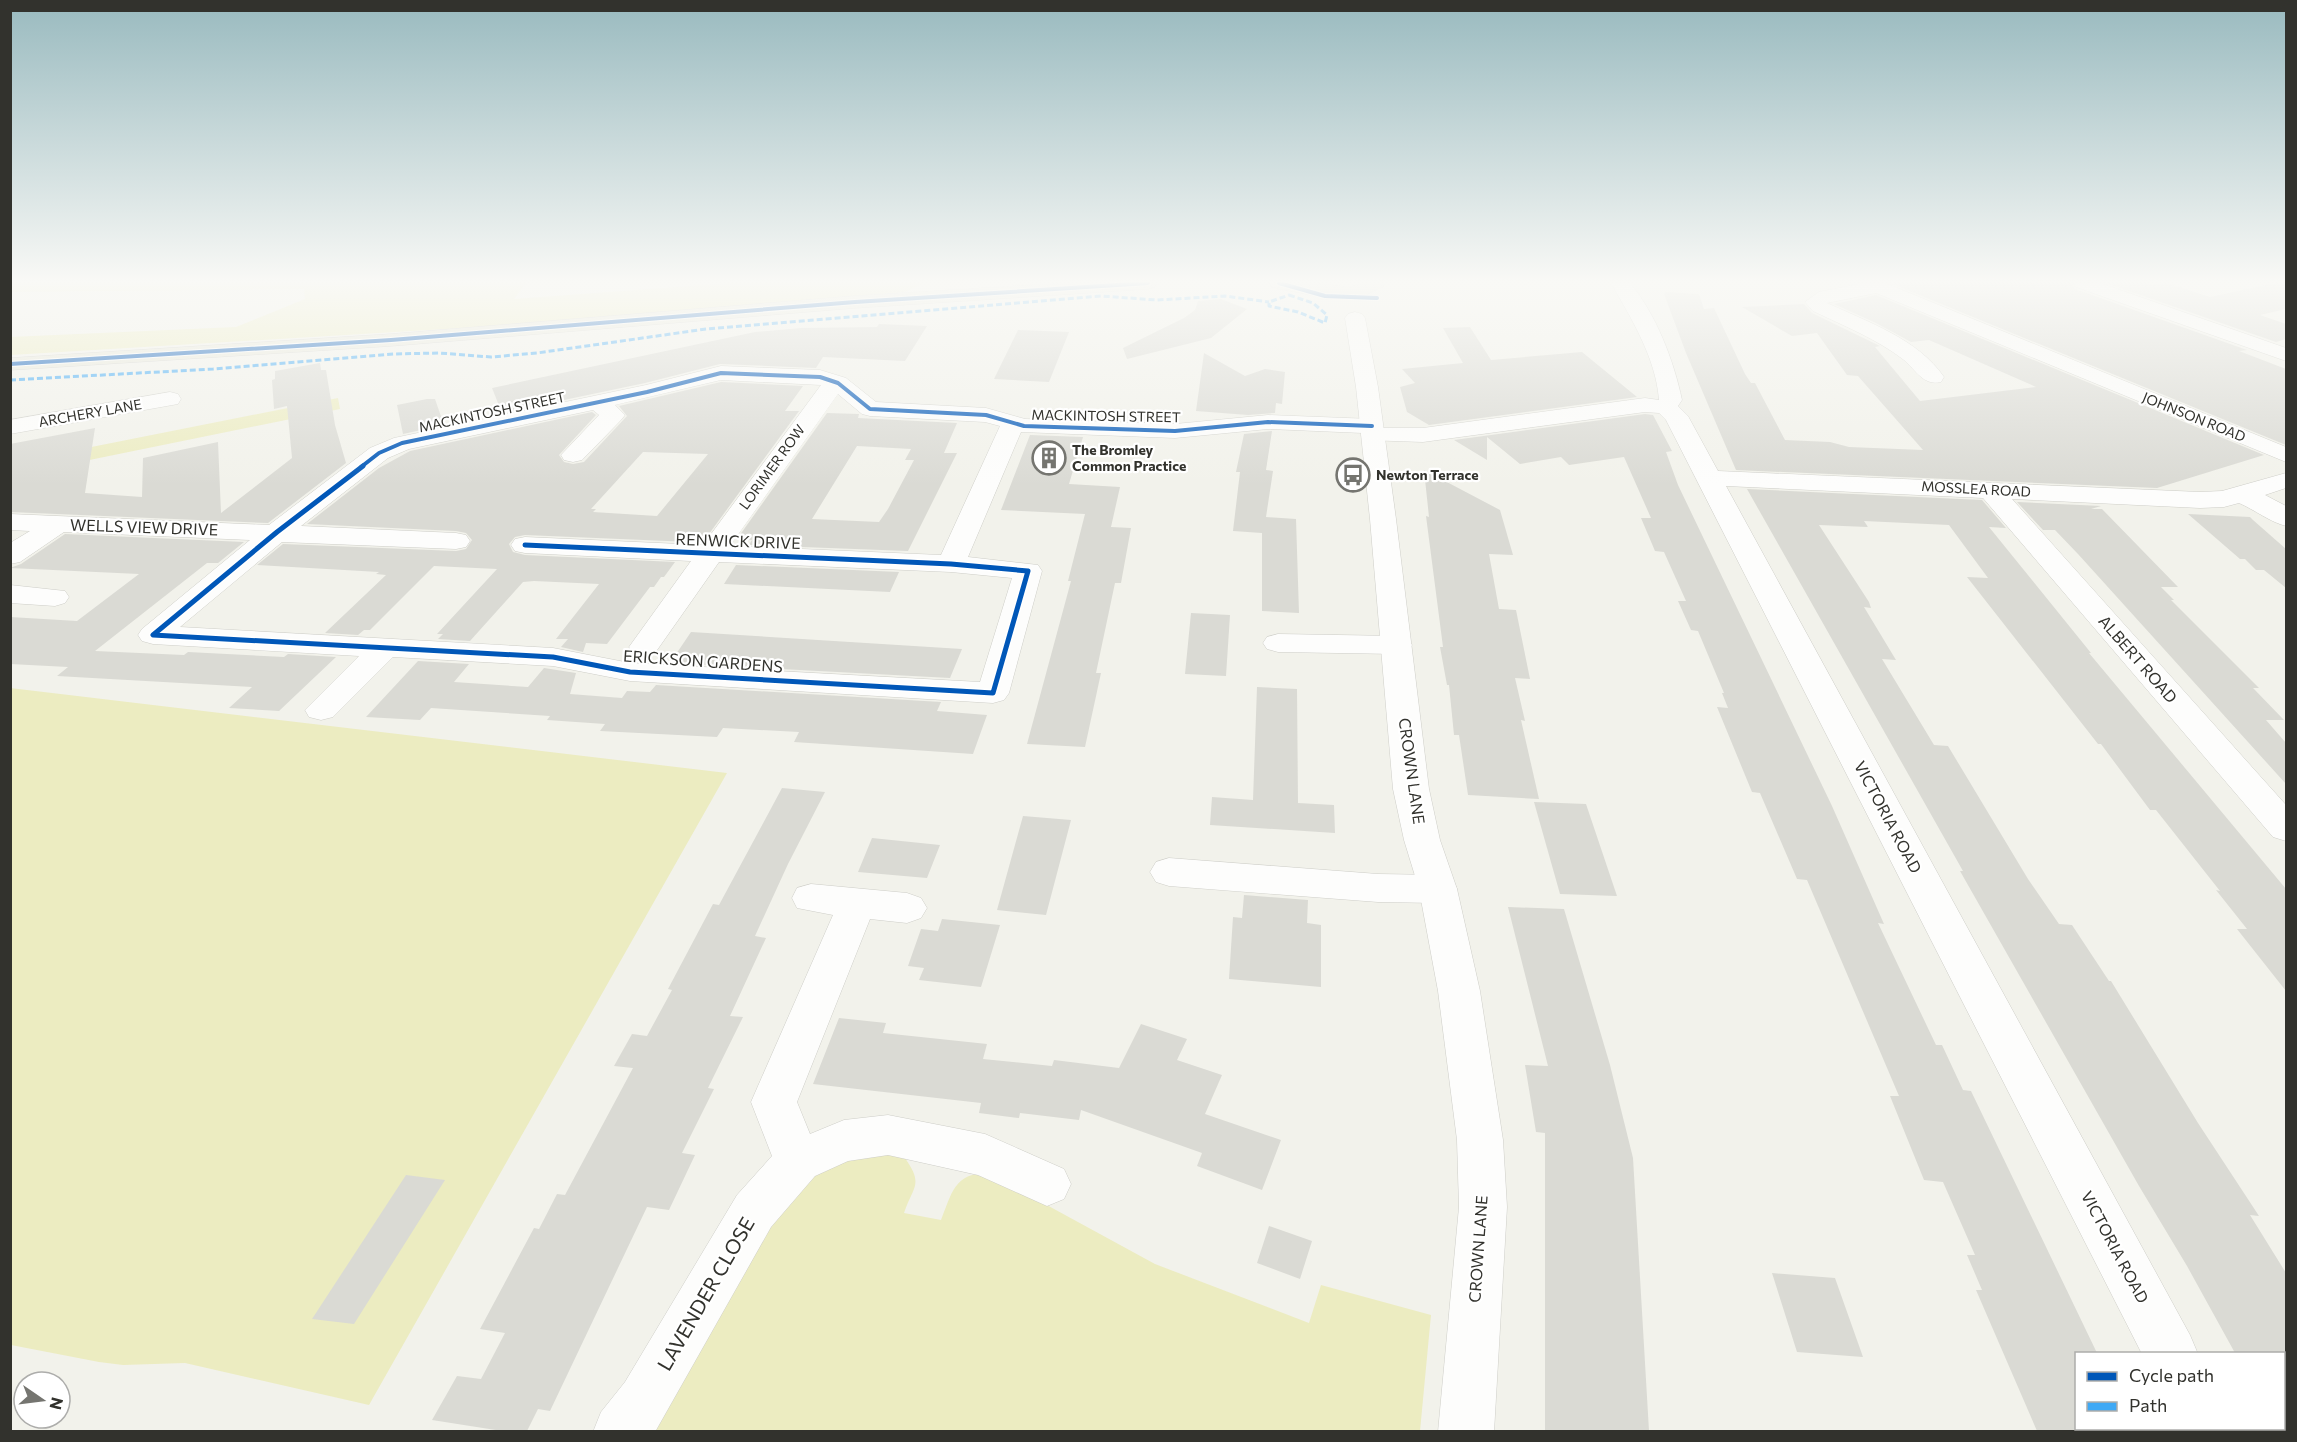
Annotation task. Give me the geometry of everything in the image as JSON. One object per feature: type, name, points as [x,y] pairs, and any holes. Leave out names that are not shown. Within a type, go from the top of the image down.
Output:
[{"type":"main road","points":[[10,364],[228,350]]},
{"type":"street","name":"CROWN LANE","points":[[1360,350],[1372,430],[1413,806],[1438,889],[1459,991],[1480,1140],[1483,1207],[1466,1431]]},
{"type":"street","points":[[1372,430],[1423,435],[1635,406],[1665,407],[1671,400],[1670,390],[1655,350]]},
{"type":"street","points":[[1905,350],[1924,364],[1933,377]]},
{"type":"street","name":"JOHNSON ROAD","points":[[2032,350],[2286,455]]},
{"type":"street","name":"MACKINTOSH STREET","points":[[277,532],[380,453],[402,443],[721,373],[820,377],[838,383],[870,409],[986,415],[1024,426],[1175,431],[1268,422],[1372,430]]},
{"type":"street","name":"LORIMER ROW","points":[[644,647],[826,392],[838,383]]},
{"type":"street","name":"ARCHERY LANE","points":[[10,427],[170,399]]},
{"type":"street","points":[[573,455],[613,414],[597,402]]},
{"type":"street","name":"VICTORIA ROAD","points":[[1665,407],[1677,416],[2170,1352]]},
{"type":"street","points":[[951,564],[1013,423]]},
{"type":"street","name":"MOSSLEA ROAD","points":[[1709,478],[2200,500],[2224,499],[2286,480]]},
{"type":"street","name":"ALBERT ROAD","points":[[1990,490],[2286,828]]},
{"type":"street","points":[[2242,494],[2270,507],[2286,518]]},
{"type":"street","name":"WELLS VIEW DRIVE","points":[[10,522],[277,532]]},
{"type":"street","points":[[10,556],[60,523]]},
{"type":"street","points":[[277,532],[456,541]]},
{"type":"street","name":"ERICKSON GARDENS","points":[[277,532],[153,635],[553,657],[630,672],[993,693],[1028,571],[951,564]]},
{"type":"street","name":"RENWICK DRIVE","points":[[525,545],[951,564]]},
{"type":"street","points":[[10,594],[55,597]]},
{"type":"street","points":[[1278,643],[1397,645]]},
{"type":"street","points":[[321,710],[385,648]]},
{"type":"street","points":[[1169,872],[1378,888],[1438,889]]},
{"type":"street","points":[[811,898],[907,908]]},
{"type":"street","points":[[798,1161],[774,1102],[857,903]]},
{"type":"street","name":"LAVENDER CLOSE","points":[[621,1431],[644,1401],[754,1211],[798,1161],[844,1141],[888,1135],[985,1155],[1047,1184]]},
{"type":"green space","points":[[11,350],[90,350],[11,355]]},
{"type":"green space","points":[[338,398],[340,409],[11,476],[11,463]]},
{"type":"green space","points":[[10,688],[727,773],[369,1405],[185,1363],[123,1365],[11,1345]]},
{"type":"green space","points":[[874,1151],[905,1158],[911,1167],[915,1186],[904,1213],[941,1220],[952,1193],[961,1181],[977,1174],[988,1173],[1155,1264],[1309,1323],[1321,1285],[1431,1315],[1420,1431],[647,1432],[783,1201],[830,1162]]},
{"type":"building","points":[[669,350],[912,350],[905,361],[823,357],[816,368],[720,364],[645,383],[502,413],[492,388]]},
{"type":"building","points":[[1008,350],[1062,350],[1049,382],[994,379]]},
{"type":"building","points":[[1124,350],[1162,350],[1127,359]]},
{"type":"building","points":[[1456,350],[1485,350],[1491,360],[1582,352],[1637,397],[1429,425],[1407,412],[1400,387],[1415,383],[1402,369],[1463,363]]},
{"type":"building","points":[[1685,350],[1734,350],[1745,374],[1751,383],[1755,383],[1785,440],[1830,442],[1849,447],[1923,450],[1858,376],[1847,375],[1829,350],[1878,350],[1920,401],[2036,387],[1952,350],[2010,350],[2264,455],[2157,488],[1736,470]]},
{"type":"building","points":[[2054,350],[2245,350],[2239,351],[2286,369],[2286,445]]},
{"type":"building","points":[[1204,353],[1245,376],[1265,369],[1285,372],[1282,404],[1276,403],[1275,413],[1248,415],[1196,411]]},
{"type":"building","points":[[320,363],[321,370],[326,370],[335,425],[346,463],[268,523],[10,512],[10,444],[95,428],[85,493],[142,497],[143,458],[218,442],[221,513],[292,458],[287,406],[274,409],[272,380],[275,379],[275,371]]},
{"type":"building","points":[[721,382],[803,386],[785,411],[799,411],[706,538],[695,537],[691,542],[525,535],[515,537],[509,544],[513,552],[525,555],[675,562],[654,587],[650,587],[607,644],[586,643],[583,652],[561,647],[568,639],[556,639],[599,584],[523,582],[470,641],[438,639],[443,634],[437,634],[497,569],[434,566],[370,630],[364,630],[358,635],[325,633],[386,575],[376,574],[379,572],[257,565],[283,544],[456,551],[466,549],[472,540],[466,533],[456,531],[307,524],[379,468],[410,451],[592,412],[596,415],[559,455],[564,462],[573,464],[584,462],[627,416],[619,406]],"holes":[[[643,452],[708,454],[657,516],[593,512],[596,509],[591,509]]]},
{"type":"building","points":[[435,399],[444,425],[403,434],[397,405]]},
{"type":"building","points":[[827,413],[859,414],[858,418],[957,423],[944,453],[957,453],[908,551],[749,545],[752,540],[737,539]],"holes":[[[857,446],[911,449],[905,460],[914,460],[879,522],[812,519]]]},
{"type":"building","points":[[1645,414],[1653,415],[1672,451],[1666,452],[1678,485],[1832,806],[1884,924],[1878,923],[1936,1045],[1942,1045],[1963,1090],[1971,1091],[2097,1352],[2075,1352],[2076,1431],[2037,1431],[1976,1290],[1982,1290],[1967,1255],[1975,1255],[1943,1182],[1924,1180],[1890,1096],[1899,1096],[1807,880],[1797,879],[1760,793],[1752,792],[1717,707],[1728,708],[1722,693],[1724,693],[1698,631],[1691,630],[1678,601],[1686,601],[1664,552],[1655,551],[1641,518],[1651,518],[1624,457],[1569,465],[1561,457],[1520,464],[1487,437],[1487,460],[1454,440]]},
{"type":"building","points":[[1272,431],[1266,470],[1273,471],[1266,517],[1296,519],[1299,613],[1262,611],[1262,533],[1233,531],[1240,472],[1236,472],[1244,434]]},
{"type":"building","points":[[1030,435],[1083,437],[1069,484],[1120,487],[1111,527],[1131,528],[1121,583],[1115,583],[1096,673],[1101,673],[1085,747],[1027,744],[1071,581],[1068,581],[1085,514],[1001,510]]},
{"type":"building","points":[[1424,470],[1500,510],[1513,555],[1489,554],[1499,609],[1516,610],[1530,679],[1515,678],[1525,721],[1521,720],[1539,799],[1468,795],[1459,735],[1454,735],[1449,685],[1447,685],[1440,647],[1443,647],[1426,516],[1429,517]]},
{"type":"building","points":[[1747,489],[1982,500],[2006,528],[1989,527],[2091,653],[2089,653],[2286,889],[2286,991],[2237,929],[2247,929],[2216,890],[2220,891],[2156,810],[2150,810],[2101,744],[2098,744],[1967,577],[1988,578],[1949,525],[1864,521],[1868,527],[1819,525],[1869,602],[1871,608],[1864,607],[1896,660],[1882,659],[1934,745],[1948,746],[2028,879],[2059,924],[2072,925],[2111,981],[2198,1123],[2259,1216],[2250,1215],[2286,1273],[2286,1353],[2234,1352],[1960,871],[1963,871]]},
{"type":"building","points":[[2017,502],[2101,506],[2091,509],[2102,509],[2178,587],[2161,587],[2174,600],[2171,600],[2259,688],[2253,688],[2284,720],[2266,720],[2286,743],[2286,784],[2078,554],[2055,530],[2043,530]]},
{"type":"building","points":[[2188,514],[2250,517],[2286,549],[2286,588],[2264,570],[2256,570],[2245,559],[2240,559]]},
{"type":"building","points":[[65,534],[244,542],[218,563],[207,563],[95,651],[184,655],[188,652],[284,657],[288,654],[336,657],[279,711],[229,708],[252,687],[57,676],[68,667],[10,664],[10,617],[77,621],[139,574],[10,568],[21,564]]},
{"type":"building","points":[[736,565],[899,572],[890,592],[724,584]]},
{"type":"building","points":[[1191,613],[1230,615],[1226,676],[1185,674]]},
{"type":"building","points":[[691,632],[962,649],[950,678],[670,663]]},
{"type":"building","points":[[418,661],[469,664],[454,682],[528,687],[544,668],[576,673],[570,694],[622,698],[627,691],[650,692],[656,685],[941,702],[937,711],[987,715],[973,754],[794,742],[799,732],[723,728],[717,737],[600,731],[605,724],[547,720],[550,716],[431,708],[420,720],[366,717]]},
{"type":"building","points":[[1257,687],[1297,689],[1298,803],[1334,805],[1335,833],[1210,825],[1212,797],[1253,800]]},
{"type":"building","points":[[782,788],[825,792],[755,936],[766,938],[730,1016],[743,1017],[708,1088],[714,1089],[682,1153],[695,1155],[669,1210],[647,1207],[550,1411],[538,1409],[527,1431],[502,1431],[432,1420],[457,1376],[481,1379],[505,1333],[480,1329],[534,1228],[539,1229],[557,1194],[565,1195],[633,1068],[614,1066],[632,1034],[647,1036],[672,990],[668,989],[713,904],[719,905]]},
{"type":"building","points":[[1534,802],[1586,804],[1617,896],[1560,894]]},
{"type":"building","points":[[1023,816],[1071,820],[1046,915],[997,910]]},
{"type":"building","points":[[872,838],[940,845],[927,878],[858,872]]},
{"type":"building","points":[[1244,895],[1308,900],[1307,923],[1321,925],[1321,987],[1229,979],[1233,917],[1242,918]]},
{"type":"building","points":[[1508,907],[1564,909],[1610,1065],[1633,1158],[1649,1431],[1545,1431],[1545,1133],[1536,1132],[1525,1065],[1548,1066]]},
{"type":"building","points":[[942,919],[1000,925],[981,987],[919,980],[924,968],[908,966],[921,929],[938,931]]},
{"type":"building","points":[[839,1018],[886,1023],[883,1033],[987,1044],[983,1059],[1052,1066],[1054,1060],[1119,1068],[1141,1024],[1187,1039],[1177,1060],[1222,1075],[1205,1114],[1281,1140],[1262,1190],[1197,1166],[1202,1153],[1081,1110],[1079,1120],[1020,1113],[1019,1118],[979,1113],[981,1103],[813,1084]]},
{"type":"building","points":[[406,1175],[445,1180],[354,1324],[312,1319]]},
{"type":"building","points":[[1269,1226],[1312,1241],[1300,1279],[1257,1263]]},
{"type":"building","points":[[1772,1273],[1835,1278],[1863,1357],[1797,1352]]},
{"type":"marked path","points":[[10,380],[213,369],[394,354],[439,353],[491,357],[556,350]]},
{"type":"cycle path","points":[[10,364],[228,350]]},
{"type":"cycle path","points":[[525,545],[951,564],[1028,571],[993,693],[630,672],[553,657],[153,635],[277,532],[379,453],[402,443],[647,392],[721,373],[820,377],[838,383],[870,409],[986,415],[1024,426],[1175,431],[1268,422],[1372,426]]},
{"type":"place","name":"The Bromley Common Practice","points":[[1049,458]]},
{"type":"place","name":"Newton Terrace","points":[[1353,475]]}]
